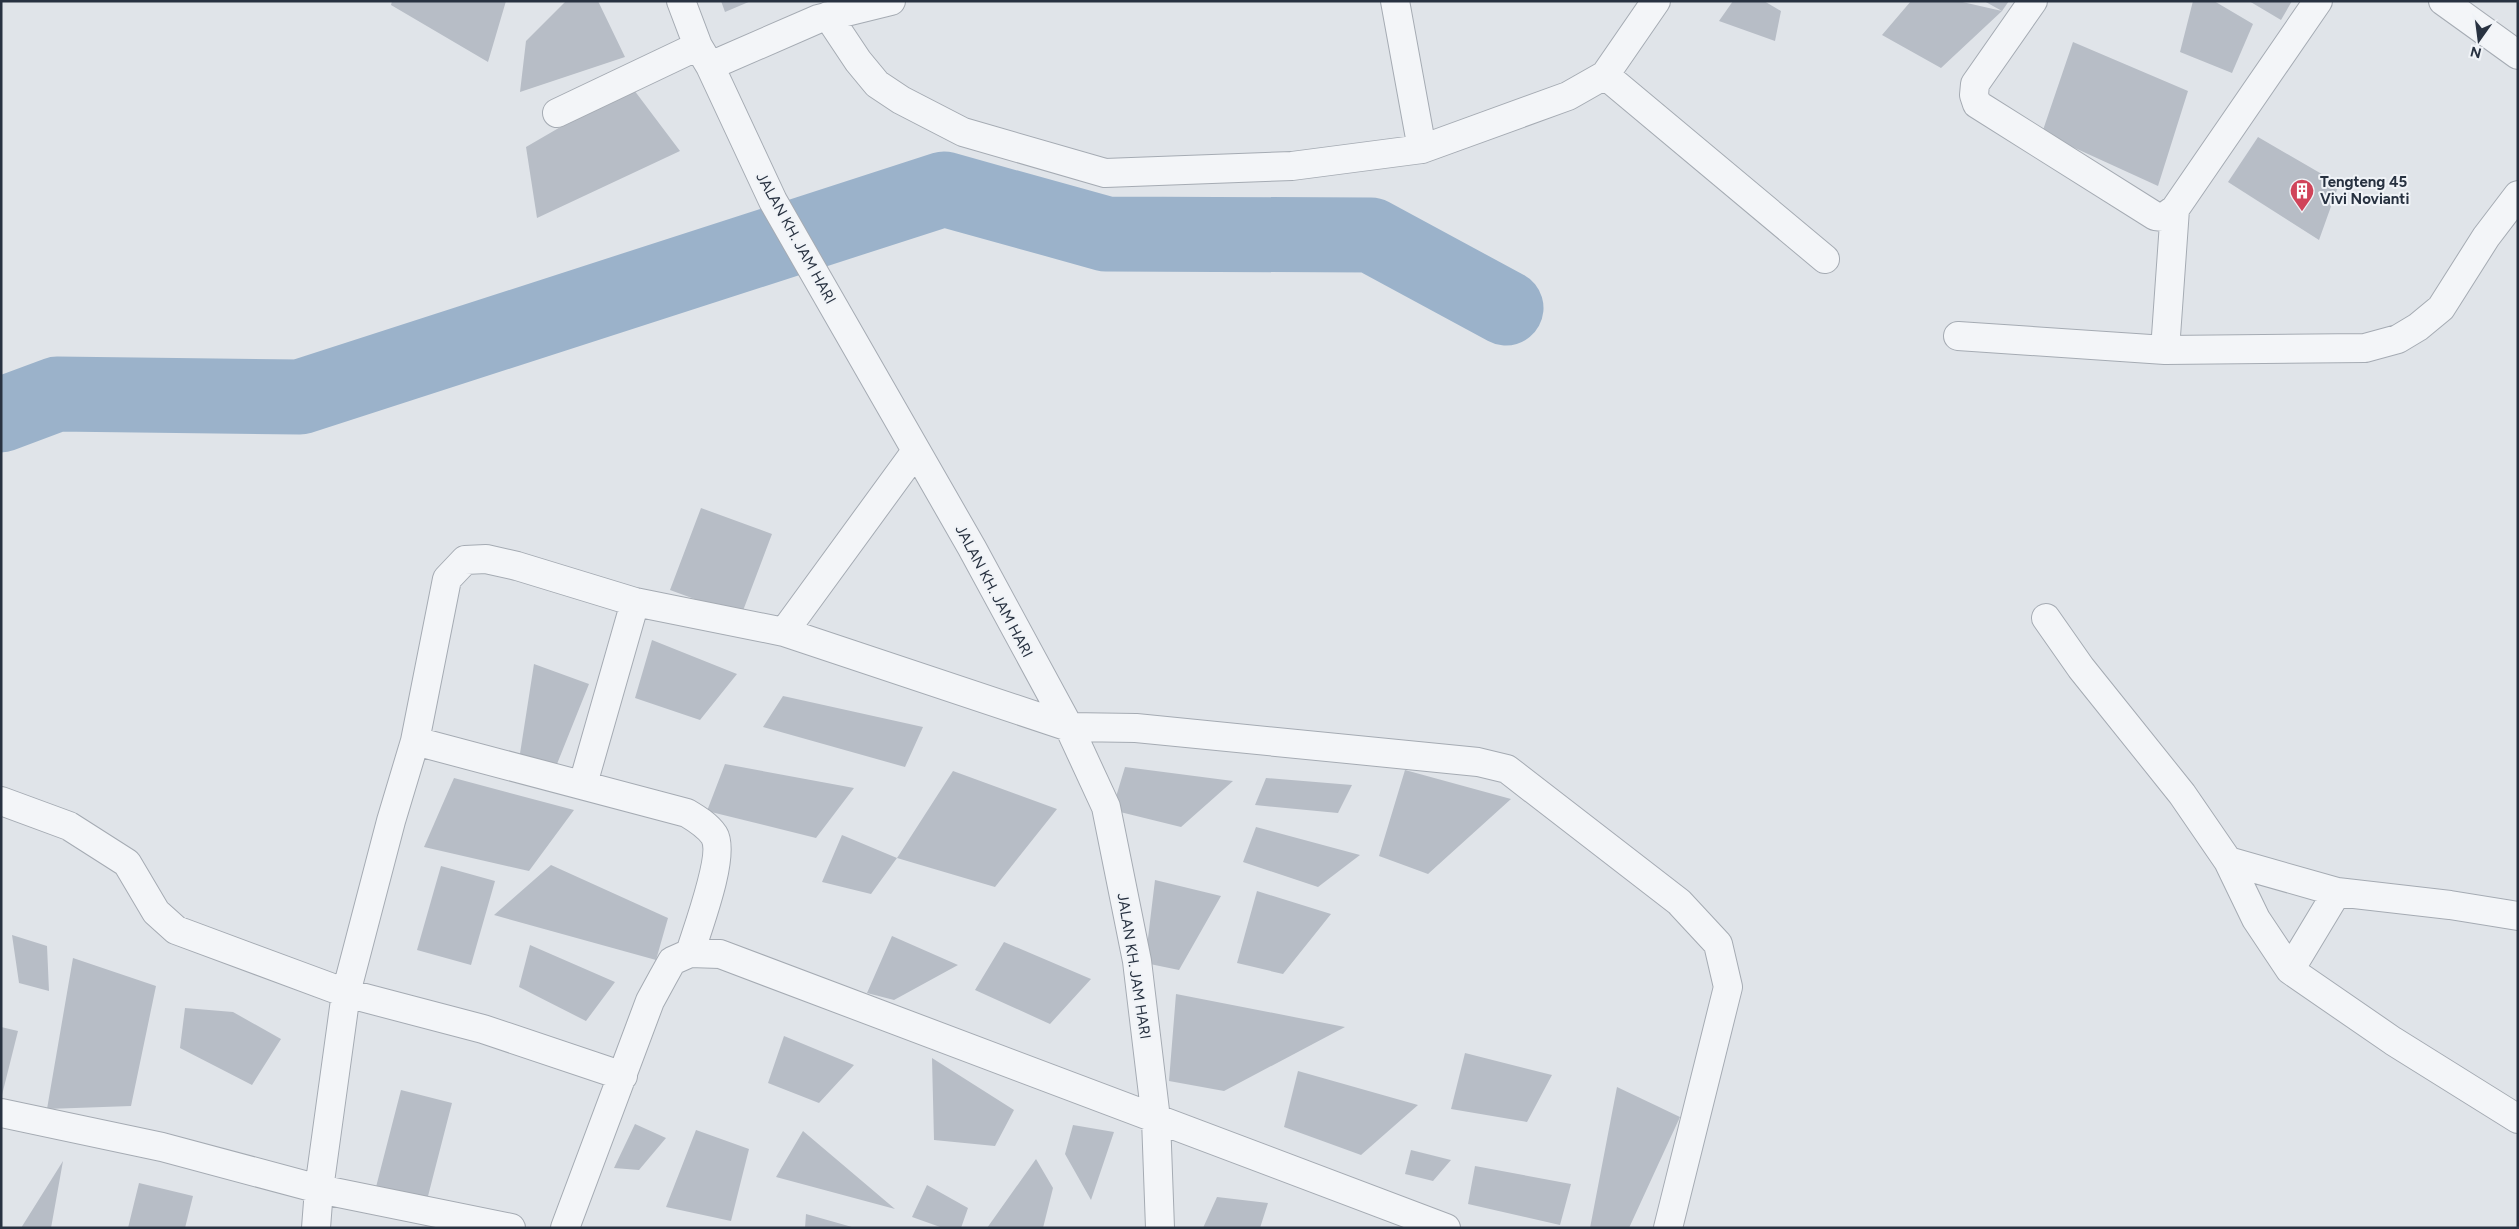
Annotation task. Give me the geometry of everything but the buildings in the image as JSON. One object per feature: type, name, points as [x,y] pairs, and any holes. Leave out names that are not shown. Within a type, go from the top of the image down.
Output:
[{"type":"street","name":"JALAN KH. JAM HARI","points":[[681,1],[704,56],[773,201],[972,548],[1070,727],[1106,806],[1137,961],[1156,1119],[1160,1228]]},
{"type":"street","points":[[556,113],[704,56],[828,16],[891,1]]},
{"type":"street","points":[[1395,1],[1422,150]]},
{"type":"street","points":[[828,16],[858,61],[877,84],[901,100],[963,132],[1106,173],[1292,166],[1422,150],[1568,96],[1605,75],[1656,1]]},
{"type":"street","points":[[2033,1],[1975,84],[1974,95],[1977,104],[2155,216],[2164,217],[2175,209],[2318,1]]},
{"type":"street","points":[[2443,1],[2518,55]]},
{"type":"street","points":[[1605,75],[1825,258]]},
{"type":"street","points":[[1958,336],[2165,350],[2365,348],[2398,339],[2418,327],[2441,308],[2486,237],[2518,195]]},
{"type":"street","points":[[2165,350],[2175,209]]},
{"type":"street","points":[[784,632],[910,440]]},
{"type":"street","points":[[316,1228],[319,1189],[346,993],[391,820],[416,741],[447,579],[465,560],[486,559],[517,566],[635,602],[784,632],[1070,727],[1146,729],[1478,762],[1507,769],[1679,902],[1718,944],[1728,987],[1668,1228]]},
{"type":"street","points":[[583,784],[635,602]]},
{"type":"street","points":[[2046,618],[2081,668],[2182,794],[2228,861],[2256,919],[2290,970],[2393,1041],[2518,1119]]},
{"type":"street","points":[[416,741],[687,813],[704,824],[715,836],[718,852],[690,953]]},
{"type":"street","points":[[1,802],[69,826],[127,863],[156,912],[176,930],[346,993],[483,1029],[623,1076]]},
{"type":"street","points":[[2228,861],[2338,892],[2450,905],[2518,916]]},
{"type":"street","points":[[2290,970],[2338,892]]},
{"type":"street","points":[[565,1228],[650,1001],[672,961],[690,953],[720,954],[1446,1228]]},
{"type":"street","points":[[1,1113],[162,1148],[319,1189],[511,1228]]},
{"type":"waterway","points":[[1,415],[57,394],[300,397],[944,189],[1106,234],[1371,235],[1506,308]]},
{"type":"place","name":"Tengteng 45 Vivi Novianti","points":[[2302,212]]}]
